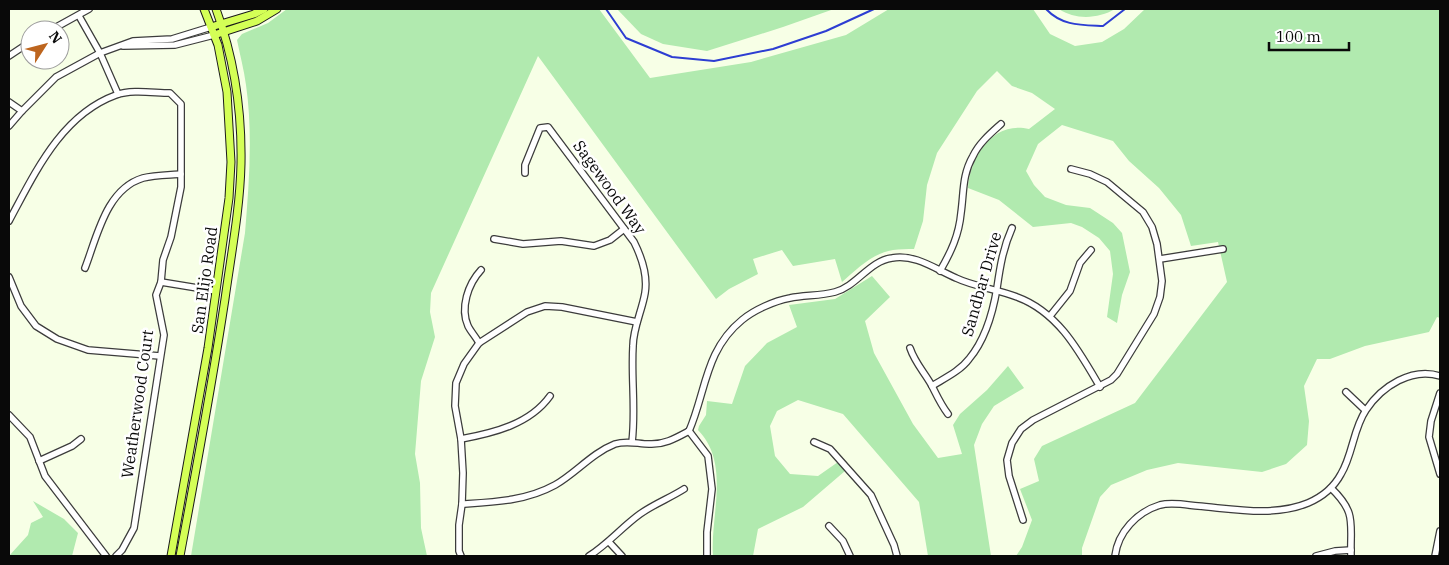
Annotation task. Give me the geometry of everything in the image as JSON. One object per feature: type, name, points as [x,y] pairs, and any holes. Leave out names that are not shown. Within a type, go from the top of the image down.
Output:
[{"type":"main road","name":"San Elijo Road","points":[[170,556],[206,358],[229,198],[231,162],[227,92],[218,45],[204,9]]},
{"type":"main road","name":"San Elijo Road","points":[[180,556],[218,346],[241,164],[237,91],[216,9]]},
{"type":"main road","points":[[214,35],[222,28],[264,9]]},
{"type":"main road","points":[[211,27],[222,28],[257,21],[277,9]]},
{"type":"street","points":[[70,20],[90,9]]},
{"type":"street","points":[[9,222],[47,153],[69,127],[93,107],[118,94],[100,53],[79,16]]},
{"type":"street","points":[[9,126],[56,77],[100,53],[133,41],[172,39],[211,27]]},
{"type":"street","points":[[121,46],[175,45],[214,35]]},
{"type":"street","points":[[9,56],[20,49]]},
{"type":"street","name":"Weatherwood Court","points":[[116,556],[122,550],[134,528],[164,335],[156,295],[161,282],[163,260],[171,238],[181,187],[180,104],[170,93],[118,94]]},
{"type":"street","points":[[9,102],[22,111]]},
{"type":"street","points":[[940,271],[952,251],[958,232],[966,171],[973,154],[1001,124]]},
{"type":"street","name":"Sagewood Way","points":[[525,173],[525,165],[540,128],[548,127],[634,242],[642,256],[646,274],[646,293],[633,342],[634,423],[632,442]]},
{"type":"street","points":[[1023,520],[1008,468],[1007,460],[1012,443],[1021,429],[1033,420],[1111,380],[1117,374],[1154,314],[1160,297],[1162,281],[1160,259],[1152,227],[1143,212],[1107,182],[1090,174],[1071,169]]},
{"type":"street","points":[[86,268],[106,212],[116,195],[130,183],[143,178],[181,174]]},
{"type":"street","name":"Sandbar Drive","points":[[932,386],[953,373],[968,360],[979,346],[997,291],[1005,242],[1012,228]]},
{"type":"street","points":[[494,239],[523,244],[561,241],[594,246],[610,240],[624,229]]},
{"type":"street","points":[[1160,259],[1223,249]]},
{"type":"street","points":[[1050,316],[1070,291],[1080,263],[1091,250]]},
{"type":"street","points":[[462,504],[505,501],[533,495],[556,485],[600,453],[616,444],[632,442],[651,444],[672,441],[689,431],[695,417],[710,363],[724,339],[742,320],[763,308],[788,298],[837,292],[854,282],[873,265],[889,258],[905,256],[957,279],[1018,297],[1035,306],[1050,316],[1064,331],[1078,350],[1100,387]]},
{"type":"street","points":[[479,342],[468,325],[465,308],[468,292],[474,278],[481,270]]},
{"type":"street","points":[[9,277],[21,306],[36,326],[57,339],[88,350],[160,356]]},
{"type":"street","points":[[161,282],[216,290]]},
{"type":"street","points":[[461,556],[459,551],[459,525],[463,473],[461,439],[455,406],[456,383],[464,364],[479,342],[527,312],[545,306],[562,306],[637,322]]},
{"type":"street","points":[[910,348],[915,361],[948,414]]},
{"type":"street","points":[[1115,556],[1116,548],[1126,528],[1142,513],[1161,505],[1183,504],[1253,511],[1280,510],[1306,504],[1322,496],[1342,473],[1366,410],[1380,393],[1399,380],[1419,373],[1440,376]]},
{"type":"street","points":[[1346,392],[1366,410]]},
{"type":"street","points":[[1440,394],[1431,421],[1430,437],[1440,474]]},
{"type":"street","points":[[461,439],[487,434],[530,416],[543,406],[550,396]]},
{"type":"street","points":[[9,415],[30,437],[45,476],[106,556]]},
{"type":"street","points":[[689,431],[708,456],[712,489],[707,532],[707,556]]},
{"type":"street","points":[[39,461],[72,446],[81,439]]},
{"type":"street","points":[[814,442],[830,449],[871,495],[894,545],[897,556]]},
{"type":"street","points":[[1316,556],[1335,551],[1351,553],[1350,514],[1342,499],[1330,488]]},
{"type":"street","points":[[589,556],[609,542],[641,513],[684,489]]},
{"type":"street","points":[[829,526],[843,541],[850,556]]},
{"type":"street","points":[[1435,556],[1440,531]]},
{"type":"street","points":[[609,542],[622,556]]},
{"type":"green space","points":[[287,9],[599,9],[650,78],[751,62],[846,35],[889,9],[1033,9],[1050,34],[1075,46],[1102,42],[1124,29],[1145,9],[1440,9],[1440,318],[1437,317],[1429,332],[1365,346],[1330,359],[1317,359],[1304,386],[1309,421],[1307,445],[1286,464],[1262,472],[1178,463],[1147,470],[1111,485],[1100,497],[1082,548],[1082,556],[1016,556],[1022,547],[1032,520],[1020,489],[1039,481],[1034,459],[1042,446],[1135,403],[1227,282],[1218,242],[1191,246],[1181,215],[1159,188],[1129,161],[1113,141],[1062,125],[1038,144],[1026,171],[1034,185],[1045,197],[1066,205],[1090,208],[1113,223],[1122,233],[1130,272],[1122,295],[1117,323],[1107,317],[1113,274],[1110,251],[1099,238],[1082,227],[1071,223],[1033,227],[999,200],[968,188],[973,164],[979,153],[994,136],[1005,130],[1016,128],[1029,129],[1055,109],[1032,93],[1012,86],[997,71],[977,91],[937,153],[927,185],[923,221],[914,249],[893,250],[879,254],[842,282],[835,259],[793,266],[782,250],[753,259],[758,274],[729,289],[716,299],[538,56],[431,293],[430,312],[435,337],[421,381],[415,454],[420,483],[421,528],[427,556],[191,556],[245,233],[250,140],[245,79],[237,40],[242,34],[268,23]]},
{"type":"green space","points":[[617,9],[834,9],[707,51],[663,44],[641,34]]},
{"type":"green space","points":[[1059,9],[1115,9],[1101,15],[1087,17],[1065,13]]},
{"type":"green space","points":[[872,276],[890,297],[865,321],[874,353],[913,424],[938,458],[962,454],[953,425],[960,414],[987,390],[1008,366],[1024,388],[994,406],[982,424],[974,445],[991,556],[928,556],[919,502],[843,414],[798,400],[777,411],[770,426],[775,456],[790,474],[818,476],[838,462],[845,471],[803,507],[758,529],[753,556],[713,556],[717,490],[716,474],[714,458],[708,443],[698,430],[706,415],[707,401],[732,404],[745,366],[767,343],[797,327],[789,305],[835,299]]},
{"type":"green space","points":[[33,501],[64,519],[78,533],[72,556],[9,556],[28,535],[31,523],[43,517]]},
{"type":"waterway","points":[[606,9],[626,38],[672,57],[714,61],[773,49],[826,31],[874,9]]},
{"type":"waterway","points":[[1046,9],[1052,15],[1065,22],[1103,26],[1125,9]]}]
